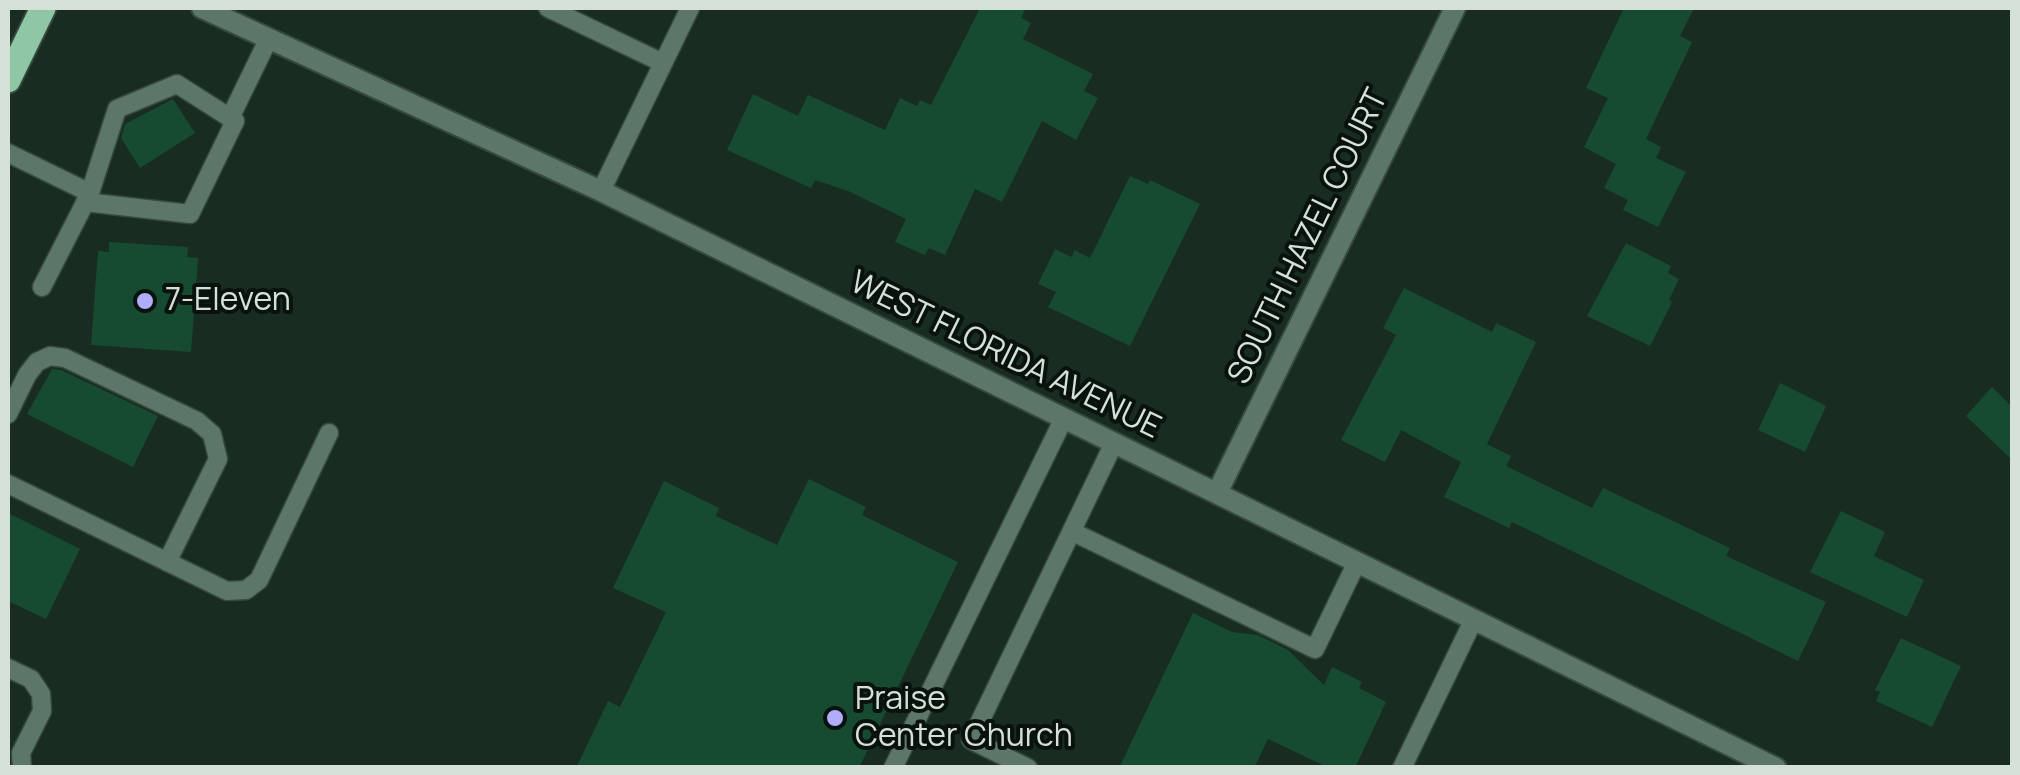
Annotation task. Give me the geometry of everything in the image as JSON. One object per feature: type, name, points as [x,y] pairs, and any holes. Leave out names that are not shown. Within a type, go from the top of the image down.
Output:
[{"type":"main road","points":[[8,80],[43,8]]},
{"type":"street","name":"WEST FLORIDA AVENUE","points":[[202,8],[601,191],[1776,768]]},
{"type":"street","name":"SOUTH HAZEL COURT","points":[[1218,493],[1455,8]]},
{"type":"lane","points":[[548,8],[663,63]]},
{"type":"lane","points":[[601,191],[690,8]]},
{"type":"lane","points":[[230,118],[268,38]]},
{"type":"lane","points":[[8,153],[87,198],[190,214],[236,121],[177,84],[117,109],[87,198],[42,288]]},
{"type":"lane","points":[[8,414],[27,375],[37,362],[50,356],[65,358],[197,421],[212,434],[218,459],[167,562]]},
{"type":"lane","points":[[893,768],[1064,418]]},
{"type":"lane","points":[[8,484],[228,592],[246,590],[259,580],[329,433]]},
{"type":"lane","points":[[1028,768],[971,740],[1114,443]]},
{"type":"lane","points":[[1072,532],[1315,649],[1358,562]]},
{"type":"lane","points":[[1402,768],[1474,619]]},
{"type":"lane","points":[[8,668],[31,679],[41,694],[42,711],[21,753],[22,768]]},
{"type":"building","points":[[980,8],[1026,8],[1021,18],[1031,23],[1023,39],[1093,74],[1084,91],[1098,98],[1076,140],[1042,121],[1002,202],[975,189],[945,255],[929,248],[925,255],[895,242],[906,219],[848,191],[815,180],[811,188],[727,150],[753,94],[798,116],[808,95],[885,130],[900,98],[917,106],[920,100],[931,105]]},
{"type":"building","points":[[1624,8],[1694,8],[1680,36],[1692,42],[1646,139],[1661,147],[1656,158],[1686,172],[1658,227],[1623,210],[1628,200],[1604,188],[1616,164],[1584,147],[1608,98],[1586,88]]},
{"type":"building","points":[[173,99],[195,133],[140,168],[121,138],[125,124]]},
{"type":"building","points":[[1130,176],[1148,184],[1150,180],[1200,204],[1130,346],[1048,307],[1056,292],[1038,284],[1055,249],[1072,257],[1074,250],[1090,258]]},
{"type":"building","name":"7-Eleven","points":[[109,242],[188,247],[187,257],[198,258],[191,352],[91,345],[98,251],[109,252]]},
{"type":"building","points":[[1626,243],[1671,266],[1668,273],[1679,279],[1650,346],[1587,316]]},
{"type":"building","points":[[1404,288],[1492,332],[1496,323],[1536,342],[1487,444],[1511,456],[1506,466],[1592,508],[1603,488],[1730,548],[1726,556],[1826,602],[1798,661],[1512,522],[1509,528],[1444,497],[1461,462],[1401,430],[1385,462],[1341,440],[1396,335],[1383,328]]},
{"type":"building","points":[[52,369],[158,416],[133,467],[27,414]]},
{"type":"building","points":[[1780,383],[1826,406],[1805,452],[1758,430]]},
{"type":"building","points":[[1992,387],[2012,407],[2012,460],[1966,416]]},
{"type":"building","points":[[809,479],[866,507],[862,515],[958,562],[859,768],[576,768],[608,701],[620,707],[666,612],[613,588],[664,481],[719,508],[716,516],[777,545]]},
{"type":"building","points":[[1841,511],[1885,532],[1874,556],[1924,580],[1907,617],[1810,572]]},
{"type":"building","points":[[8,513],[80,549],[46,619],[8,601]]},
{"type":"building","points":[[1193,613],[1232,632],[1258,635],[1288,650],[1324,685],[1332,667],[1362,682],[1359,688],[1386,702],[1355,768],[1329,768],[1268,739],[1254,768],[1119,768]]},
{"type":"building","points":[[1901,638],[1961,666],[1932,727],[1876,701],[1880,692],[1875,690]]},
{"type":"place","name":"7-Eleven","points":[[145,301]]},
{"type":"place","name":"Praise Center Church","points":[[835,718]]}]
